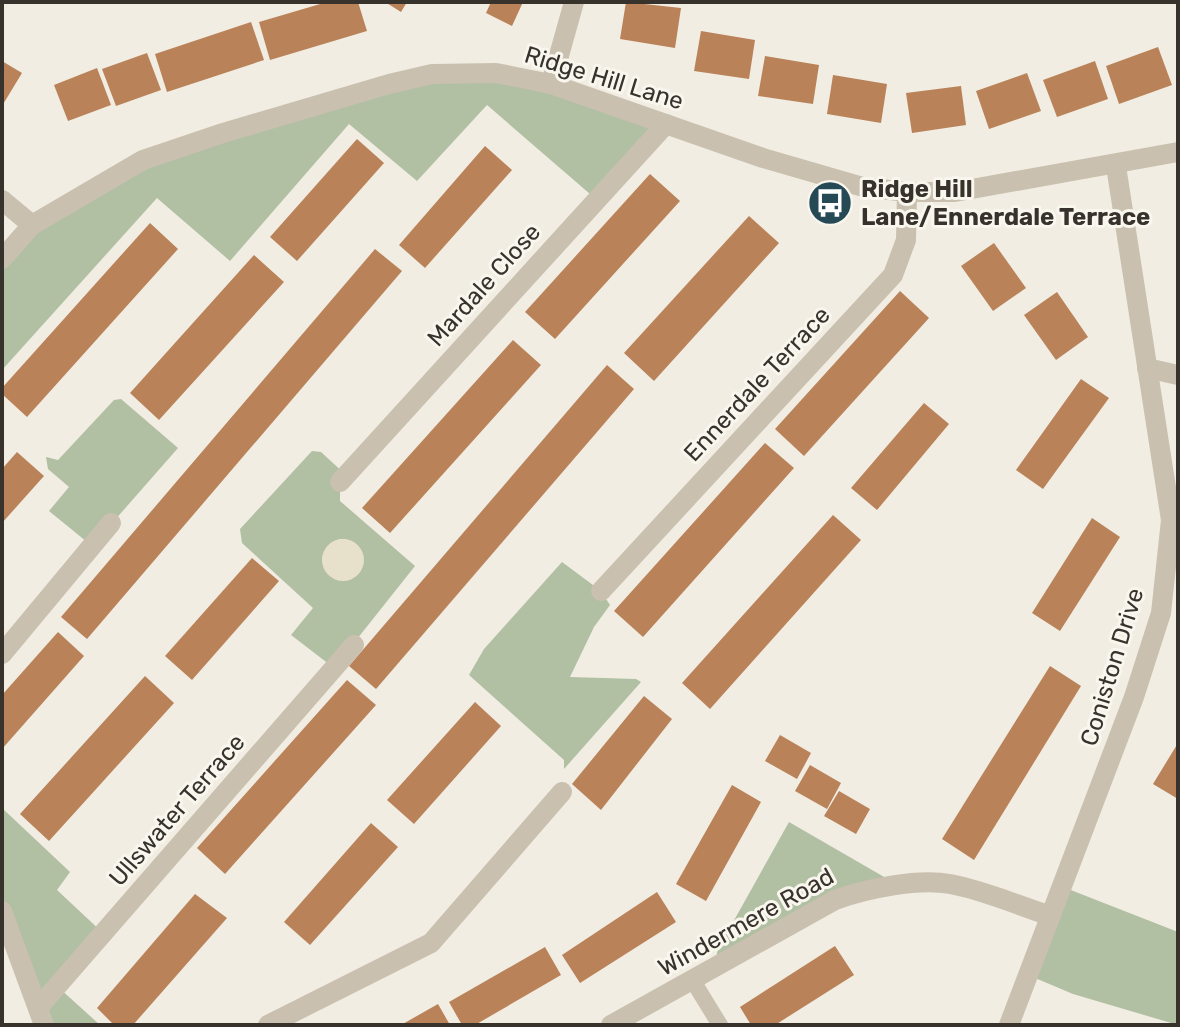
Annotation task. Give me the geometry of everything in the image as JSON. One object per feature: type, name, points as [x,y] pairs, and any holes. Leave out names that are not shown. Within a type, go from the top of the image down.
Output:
[{"type":"street","points":[[551,84],[574,2]]},
{"type":"street","name":"Ridge Hill Lane","points":[[2,259],[32,225],[143,160],[223,133],[432,74],[496,73],[551,84],[763,158],[849,183],[907,192],[955,192],[1116,166],[1178,152]]},
{"type":"street","name":"Mardale Close","points":[[340,482],[666,124]]},
{"type":"street","name":"Coniston Drive","points":[[1009,1025],[1134,697],[1161,613],[1171,520],[1116,166]]},
{"type":"street","name":"Ennerdale Terrace","points":[[601,591],[893,275],[906,240],[907,192]]},
{"type":"street","points":[[2,200],[32,225]]},
{"type":"street","points":[[1147,368],[1178,375]]},
{"type":"street","points":[[2,654],[111,523]]},
{"type":"street","name":"Ullswater Terrace","points":[[41,1017],[354,645]]},
{"type":"street","points":[[268,1025],[431,943],[562,792]]},
{"type":"street","name":"Windermere Road","points":[[611,1025],[835,900],[859,891],[898,885],[949,884],[1051,916]]},
{"type":"street","points":[[2,911],[7,943],[41,1017]]},
{"type":"lane","points":[[693,981],[720,1025]]},
{"type":"green space","points":[[496,73],[666,124],[597,200],[487,105],[417,181],[349,124],[230,261],[157,198],[2,370],[2,259],[109,178],[389,84]]},
{"type":"green space","points":[[121,399],[178,448],[92,546],[49,511],[69,487],[48,469],[46,457],[58,460],[114,400]]},
{"type":"green space","points":[[312,451],[321,452],[346,475],[340,482],[340,501],[415,566],[334,668],[291,635],[313,608],[242,543],[240,529]],"holes":[[[346,539],[362,551],[363,564],[322,562],[329,545]]]},
{"type":"green space","points":[[562,562],[601,591],[610,605],[594,627],[570,677],[636,679],[641,682],[564,769],[564,760],[469,675],[484,649]]},
{"type":"green space","points":[[2,808],[70,872],[57,890],[104,934],[58,987],[100,1025],[44,1025],[2,911]]},
{"type":"green space","points":[[789,822],[898,885],[859,891],[713,970],[718,949]]},
{"type":"green space","points":[[1063,887],[1178,932],[1178,1025],[1073,994],[1028,975]]},
{"type":"shaded area","points":[[343,539],[358,545],[364,560],[358,575],[343,581],[328,575],[322,560],[328,545]]},
{"type":"building","points":[[327,2],[358,2],[367,31],[270,60],[259,22]]},
{"type":"building","points":[[385,2],[407,2],[401,12]]},
{"type":"building","points":[[491,2],[523,2],[512,26],[486,13]]},
{"type":"building","points":[[626,2],[681,8],[675,48],[620,39]]},
{"type":"building","points":[[251,22],[264,60],[167,92],[155,54]]},
{"type":"building","points":[[701,31],[755,40],[749,79],[694,71]]},
{"type":"building","points":[[1158,47],[1172,85],[1119,104],[1106,66]]},
{"type":"building","points":[[147,53],[161,90],[116,106],[102,69]]},
{"type":"building","points":[[765,56],[819,65],[813,104],[758,96]]},
{"type":"building","points":[[2,61],[22,73],[2,106]]},
{"type":"building","points":[[1095,61],[1108,99],[1057,117],[1043,80]]},
{"type":"building","points":[[97,68],[111,105],[68,121],[54,85]]},
{"type":"building","points":[[1027,73],[1041,111],[989,129],[976,91]]},
{"type":"building","points":[[833,75],[887,84],[881,123],[827,114]]},
{"type":"building","points":[[961,86],[966,125],[912,133],[906,93]]},
{"type":"building","points":[[357,139],[384,163],[297,261],[270,237]]},
{"type":"building","points":[[485,146],[512,170],[425,268],[399,245]]},
{"type":"building","points":[[650,174],[680,201],[555,339],[525,312]]},
{"type":"building","points":[[749,216],[779,243],[654,381],[624,353]]},
{"type":"building","points":[[150,223],[178,249],[27,417],[2,394],[2,388]]},
{"type":"building","points":[[994,243],[1026,288],[993,311],[961,266]]},
{"type":"building","points":[[375,249],[402,271],[87,639],[61,617]]},
{"type":"building","points":[[254,255],[284,282],[159,420],[130,393]]},
{"type":"building","points":[[900,291],[929,318],[804,456],[775,429]]},
{"type":"building","points":[[1057,292],[1088,337],[1056,360],[1024,315]]},
{"type":"building","points":[[513,340],[541,365],[390,533],[362,508]]},
{"type":"building","points":[[607,365],[634,389],[376,689],[349,666]]},
{"type":"building","points":[[1081,379],[1109,398],[1043,489],[1016,470]]},
{"type":"building","points":[[924,403],[949,424],[877,510],[851,488]]},
{"type":"building","points":[[765,443],[794,468],[643,637],[614,611]]},
{"type":"building","points":[[17,452],[44,476],[2,523],[2,469]]},
{"type":"building","points":[[833,515],[861,540],[710,709],[682,683]]},
{"type":"building","points":[[1092,518],[1120,537],[1060,631],[1032,613]]},
{"type":"building","points":[[252,558],[279,581],[192,680],[165,656]]},
{"type":"building","points":[[58,632],[84,656],[2,749],[2,695]]},
{"type":"building","points":[[1050,666],[1081,686],[974,860],[942,839]]},
{"type":"building","points":[[145,676],[174,703],[49,841],[20,814]]},
{"type":"building","points":[[347,680],[376,705],[225,874],[197,848]]},
{"type":"building","points":[[644,696],[672,719],[601,810],[572,784]]},
{"type":"building","points":[[475,702],[501,726],[414,824],[387,800]]},
{"type":"building","points":[[780,735],[811,753],[797,779],[765,761]]},
{"type":"building","points":[[1178,743],[1178,799],[1153,784]]},
{"type":"building","points":[[810,765],[841,783],[827,809],[795,791]]},
{"type":"building","points":[[732,785],[761,802],[706,901],[676,884]]},
{"type":"building","points":[[839,791],[870,809],[856,834],[824,816]]},
{"type":"building","points":[[371,823],[398,847],[310,945],[284,922]]},
{"type":"building","points":[[657,892],[676,922],[580,983],[562,955]]},
{"type":"building","points":[[195,894],[227,918],[133,1025],[114,1025],[97,1008]]},
{"type":"building","points":[[835,946],[854,975],[775,1025],[751,1025],[740,1007]]},
{"type":"building","points":[[545,947],[561,975],[475,1025],[462,1025],[449,1002]]},
{"type":"building","points":[[438,1004],[450,1025],[401,1025]]},
{"type":"place","name":"Ridge Hill Lane/Ennerdale Terrace","points":[[830,203]]}]
